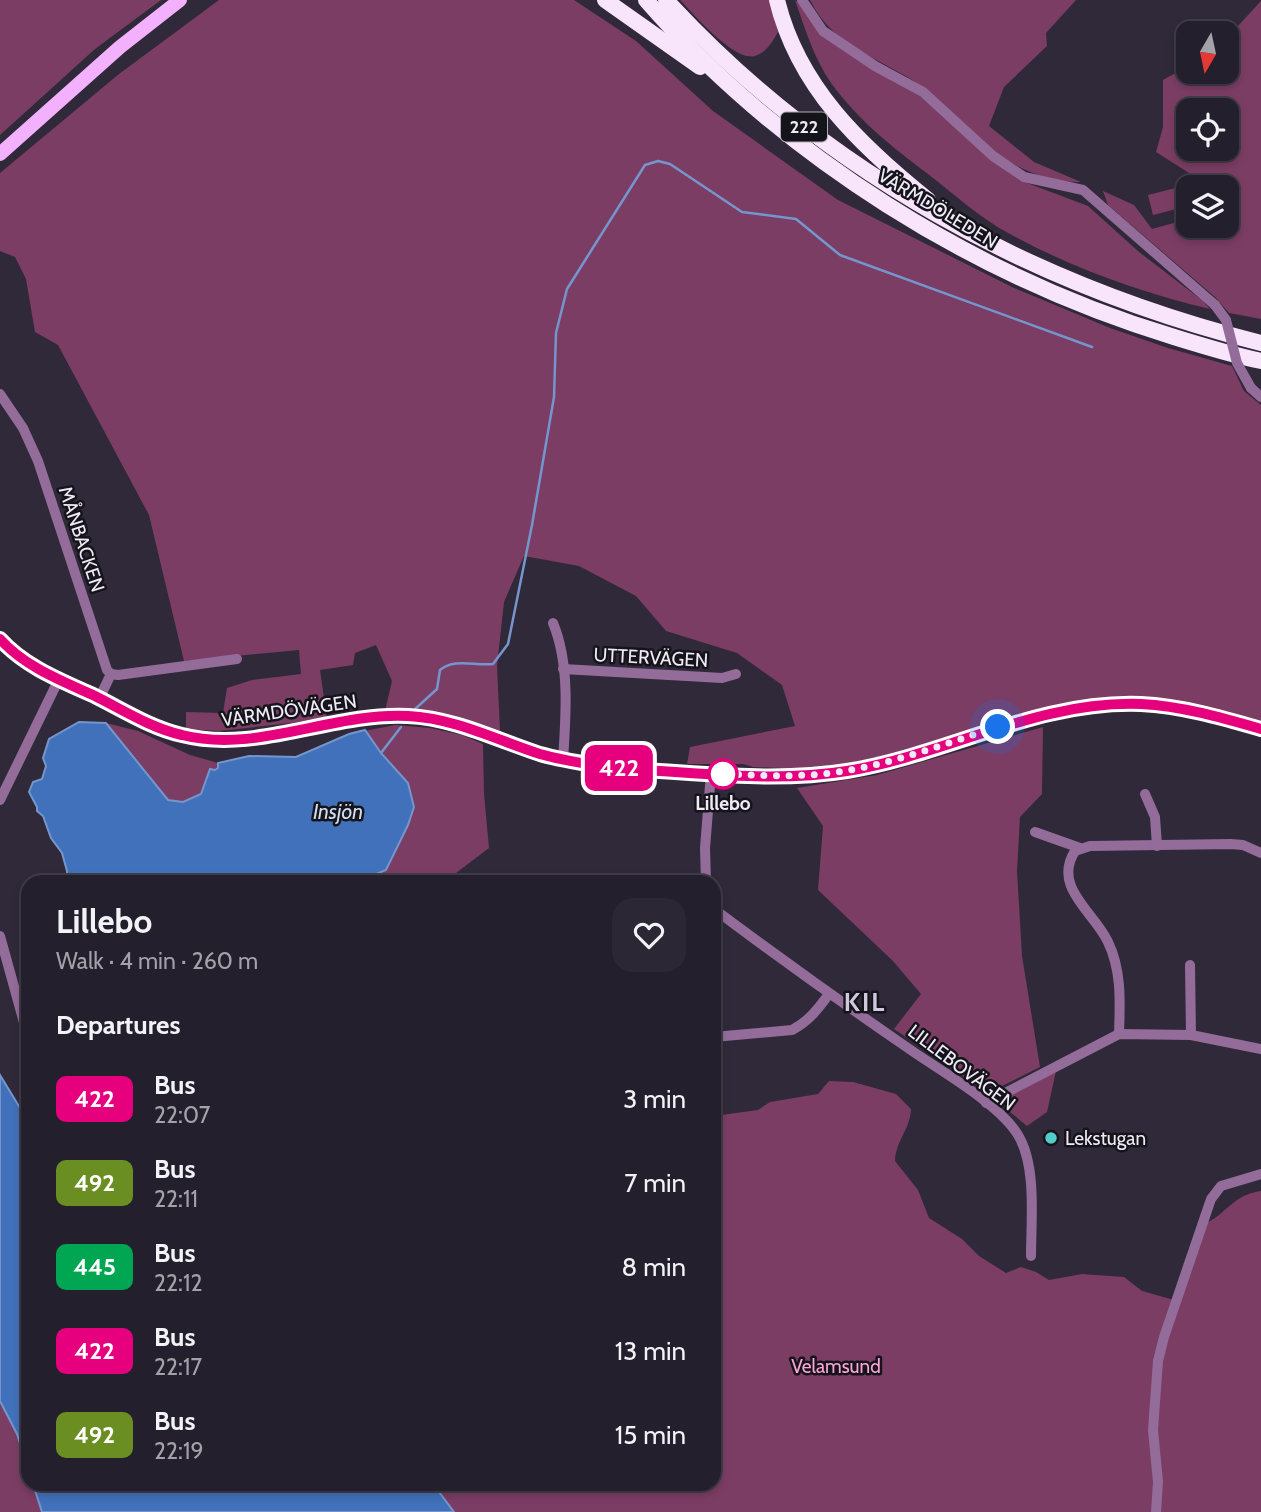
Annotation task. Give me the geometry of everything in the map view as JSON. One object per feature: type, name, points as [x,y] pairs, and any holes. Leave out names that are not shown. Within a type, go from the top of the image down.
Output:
[{"type":"highway","points":[[604,0],[662,39],[781,128]]},
{"type":"highway","name":"VÄRMDÖLEDEN","points":[[646,0],[719,75],[781,128],[886,204],[982,260],[1031,284],[1141,327],[1261,361]]},
{"type":"highway","name":"VÄRMDÖLEDEN","points":[[666,0],[730,65],[824,143],[880,182],[1019,257],[1091,289],[1202,328],[1261,343]]},
{"type":"highway","points":[[776,0],[791,45],[824,100],[853,134],[962,228]]},
{"type":"main road","points":[[0,154],[120,47],[180,0]]},
{"type":"main road","name":"VÄRMDÖVÄGEN","points":[[0,639],[20,658],[59,679],[145,722],[180,735],[240,739],[357,720],[408,716],[459,725],[563,760],[613,768],[809,776],[849,771],[1034,718],[1090,706],[1114,704],[1164,706],[1261,729]]},
{"type":"street","points":[[803,0],[823,31],[875,66],[923,92],[993,156],[1024,177],[1083,190],[1215,305],[1226,320],[1237,363],[1251,388],[1261,397]]},
{"type":"street","name":"MÅNBACKEN","points":[[0,394],[23,428],[38,461],[107,670],[111,674]]},
{"type":"street","points":[[553,623],[559,638],[563,669],[563,760]]},
{"type":"street","points":[[99,699],[111,674],[237,659]]},
{"type":"street","name":"UTTERVÄGEN","points":[[563,669],[722,678],[736,674]]},
{"type":"street","points":[[0,800],[59,679]]},
{"type":"street","points":[[706,875],[705,848],[712,773]]},
{"type":"street","points":[[1145,793],[1155,817],[1157,846]]},
{"type":"street","points":[[1035,832],[1080,848]]},
{"type":"street","points":[[1119,1034],[1120,985],[1108,941],[1068,881],[1068,864],[1075,851],[1090,846],[1231,844],[1243,845],[1261,853]]},
{"type":"street","name":"LILLEBOVÄGEN","points":[[721,914],[986,1103],[1019,1136],[1028,1162],[1031,1256]]},
{"type":"street","points":[[0,936],[4,967],[21,1017]]},
{"type":"street","points":[[1190,965],[1191,1035]]},
{"type":"street","points":[[721,1036],[792,1030],[813,1015],[829,993]]},
{"type":"street","points":[[986,1103],[1119,1034],[1191,1035],[1261,1049]]},
{"type":"street","points":[[1156,1512],[1158,1482],[1153,1430],[1158,1361],[1164,1337],[1211,1199],[1221,1186],[1261,1174]]},
{"type":"green space","points":[[0,0],[161,0],[95,49],[0,135]]},
{"type":"green space","points":[[219,0],[574,0],[636,41],[713,111],[838,200],[1012,287],[1110,328],[1232,366],[1244,391],[1261,405],[1261,722],[1194,704],[1022,716],[844,765],[808,769],[753,767],[743,764],[687,764],[690,747],[795,726],[782,685],[737,653],[666,631],[636,596],[579,566],[524,556],[504,602],[497,666],[500,731],[460,719],[385,711],[392,681],[376,645],[355,653],[353,665],[320,670],[327,719],[219,731],[186,729],[186,712],[223,713],[227,688],[252,680],[301,674],[299,650],[184,661],[149,515],[58,345],[35,332],[26,279],[15,257],[0,251],[0,173],[119,74]]},
{"type":"green space","points":[[680,0],[770,0],[778,32],[763,52],[746,56],[715,36]]},
{"type":"green space","points":[[795,0],[806,10],[822,35],[920,96],[1022,181],[1088,206],[1139,252],[1210,309],[1133,287],[1083,268],[1010,234],[978,214],[889,143],[841,96],[820,64]]},
{"type":"green space","points":[[810,0],[1076,0],[1046,33],[1047,46],[1004,87],[989,126],[1034,162],[1081,182],[1044,177],[997,154],[928,91],[863,53],[833,31]]},
{"type":"green space","points":[[1261,1],[1261,319],[1229,313],[1215,297],[1108,205],[1103,191],[1134,205],[1152,229],[1176,222],[1176,238],[1239,238],[1239,175],[1190,175],[1156,152],[1163,127],[1163,80],[1176,73],[1176,84],[1239,84],[1239,25]]},
{"type":"green space","points":[[1176,188],[1176,209],[1153,215],[1148,195]]},
{"type":"green space","name":"Insjön","points":[[79,722],[106,723],[138,731],[190,755],[218,763],[249,756],[296,757],[349,734],[395,725],[430,728],[462,735],[483,744],[489,848],[451,875],[91,875]]},
{"type":"green space","points":[[1043,727],[1042,794],[1020,817],[1017,871],[1022,956],[1040,1067],[988,1093],[894,1029],[921,994],[893,961],[818,890],[823,826],[797,788],[877,775]]},
{"type":"green space","points":[[1056,1071],[1047,1112],[1027,1126],[998,1102]]},
{"type":"green space","name":"Velamsund","points":[[829,1081],[853,1082],[896,1094],[911,1109],[895,1161],[918,1190],[929,1218],[1006,1273],[1021,1267],[1049,1280],[1082,1274],[1124,1277],[1142,1291],[1174,1300],[1200,1224],[1214,1219],[1250,1193],[1261,1191],[1261,1512],[0,1512],[0,1115],[21,1142],[21,1491],[721,1491],[721,1115],[758,1110],[770,1102],[818,1094]]},
{"type":"water","name":"Insjön","points":[[79,722],[106,723],[168,800],[183,802],[201,794],[210,769],[218,768],[218,763],[249,756],[296,757],[349,734],[365,730],[408,783],[414,807],[386,870],[374,875],[67,875],[62,853],[51,838],[43,816],[37,811],[29,792],[33,782],[42,779],[46,766],[43,758],[49,739]]},
{"type":"water","points":[[0,1075],[21,1110],[21,1447],[0,1401]]},
{"type":"water","points":[[35,1491],[438,1491],[454,1512],[42,1512]]},
{"type":"waterway","points":[[414,710],[437,689],[440,670],[458,663],[493,664],[508,644],[554,397],[556,333],[567,289],[645,165],[658,161],[670,164],[742,212],[796,219],[840,255],[1092,347]]},
{"type":"waterway","points":[[381,753],[401,727]]},
{"type":"bus line","name":"422","points":[[0,639],[20,658],[145,722],[180,735],[214,740],[250,738],[385,716],[408,716],[459,725],[543,755],[586,764],[613,768],[809,776],[871,766],[1016,722],[1090,706],[1164,706],[1261,729]]},
{"type":"place","name":"Lillebo","points":[[723,774]]},
{"type":"place","name":"Lekstugan","points":[[1051,1138]]},
{"type":"district","name":"KIL","points":[[865,1002]]},
{"type":"route","points":[[723,774],[712,773],[809,776],[849,771],[894,760],[998,727]]}]
